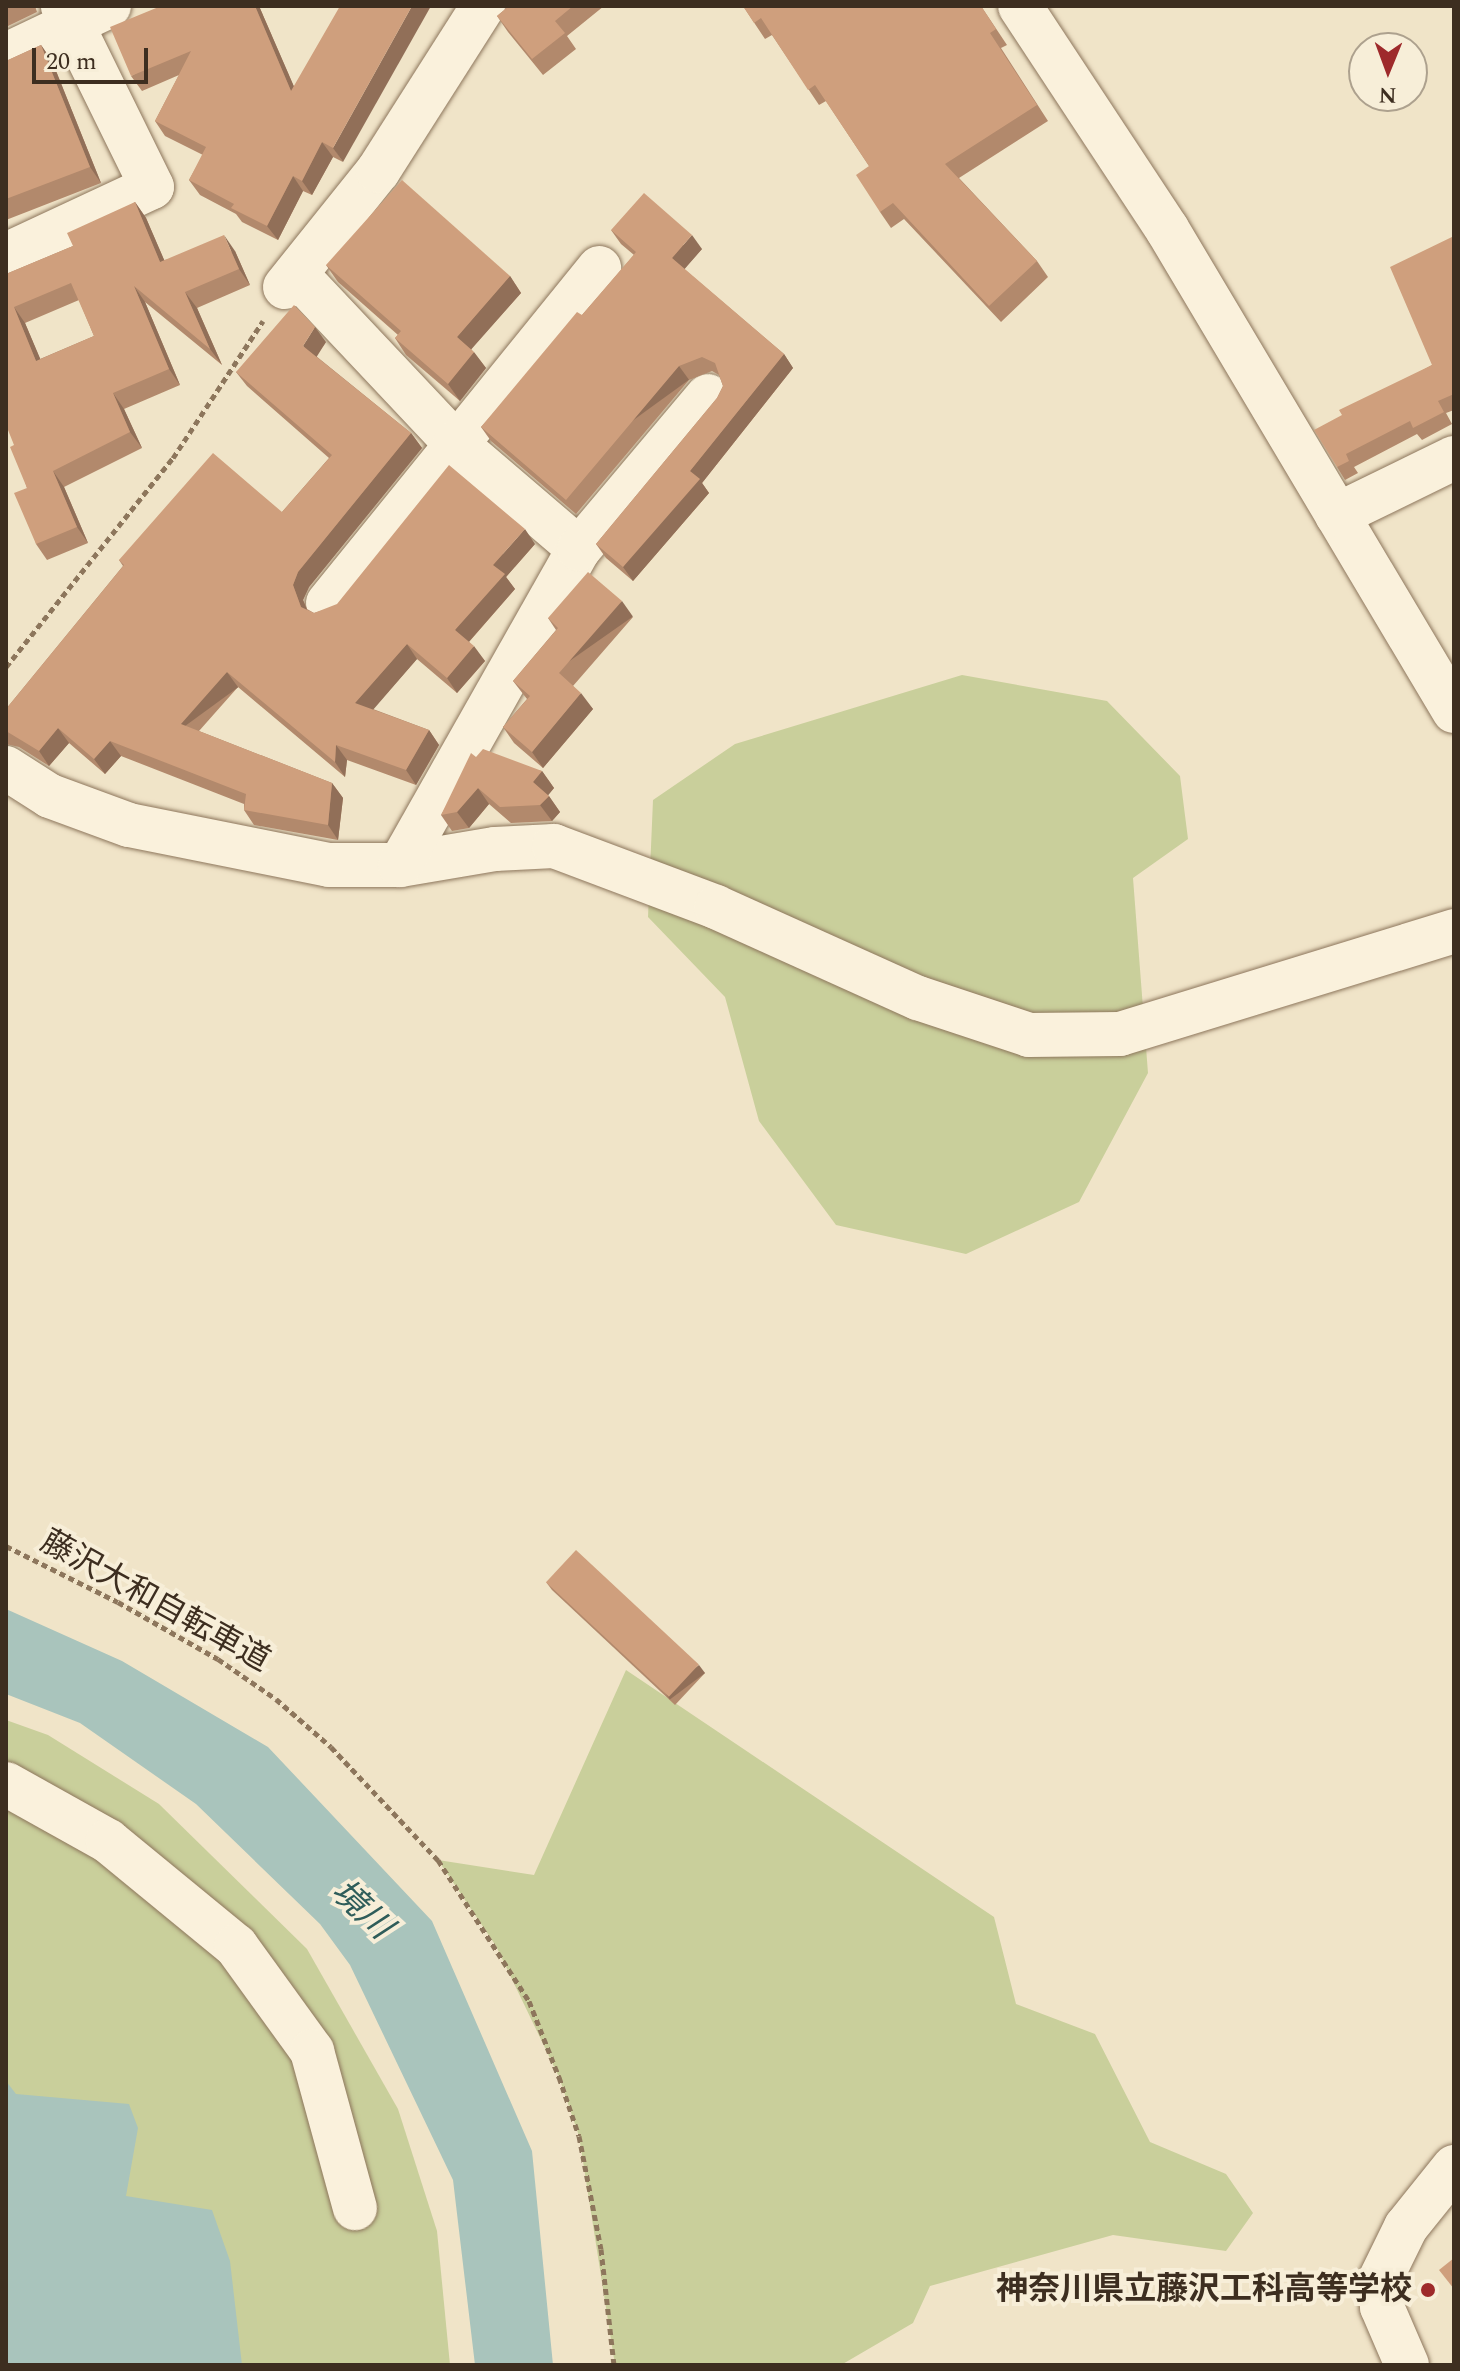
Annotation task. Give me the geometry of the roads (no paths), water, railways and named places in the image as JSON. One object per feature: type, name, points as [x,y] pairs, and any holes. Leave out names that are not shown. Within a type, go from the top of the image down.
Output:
[{"type":"street","points":[[483,6],[378,171],[290,280],[455,443],[579,549]]},
{"type":"street","points":[[1020,6],[1167,229],[1454,711]]},
{"type":"street","points":[[6,55],[81,12],[152,187],[6,255]]},
{"type":"street","points":[[328,603],[599,268]]},
{"type":"street","points":[[400,865],[579,549],[708,396]]},
{"type":"street","points":[[1337,515],[1454,458]]},
{"type":"street","points":[[6,768],[50,796],[129,825],[329,865],[400,865],[495,849],[554,846],[716,907],[918,998],[1029,1035],[1120,1034],[1454,931]]},
{"type":"street","points":[[6,1784],[108,1841],[236,1946],[312,2051],[355,2208]]},
{"type":"street","points":[[1407,2365],[1382,2307],[1380,2280],[1406,2227],[1454,2167]]},
{"type":"water","name":"境川","points":[[6,1609],[122,1661],[268,1747],[432,1921],[532,2151],[553,2365],[475,2365],[453,2180],[350,1965],[320,1924],[196,1804],[80,1723],[6,1694]]},
{"type":"water","points":[[6,2081],[16,2094],[129,2104],[138,2128],[126,2196],[212,2210],[230,2261],[242,2365],[6,2365]]},
{"type":"place","name":"神奈川県立藤沢工科高等学校","points":[[1428,2290]]}]
